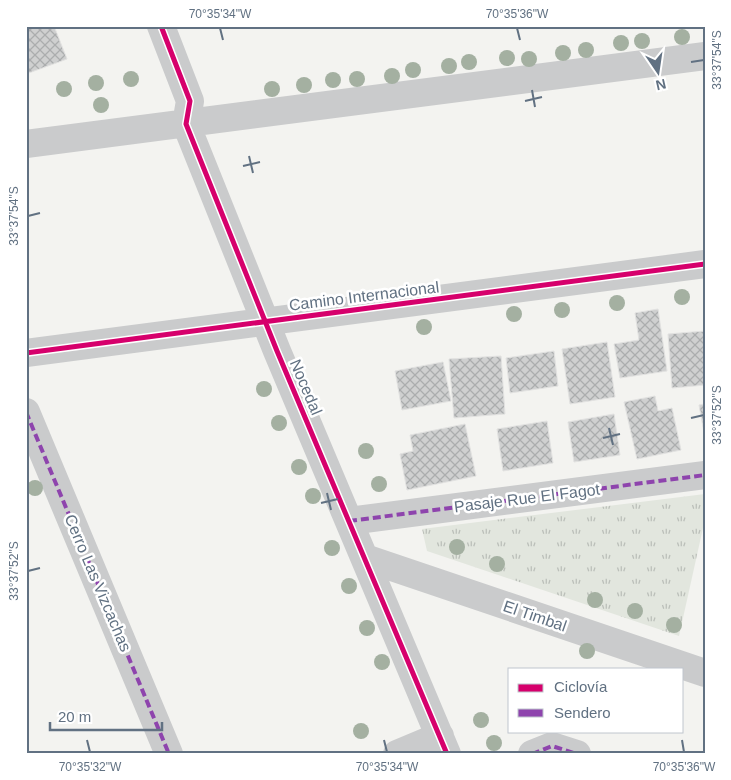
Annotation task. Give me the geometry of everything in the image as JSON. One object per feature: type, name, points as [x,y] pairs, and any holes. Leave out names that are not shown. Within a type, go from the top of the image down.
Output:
[{"type":"street","points":[[160,26],[190,100],[186,124]]},
{"type":"street","points":[[26,144],[705,56]]},
{"type":"street","name":"Nocedal","points":[[186,124],[265,321],[443,745]]},
{"type":"street","name":"Camino Internacional","points":[[26,353],[705,264]]},
{"type":"street","name":"Cerro Las Vizcachas","points":[[26,412],[169,754]]},
{"type":"street","name":"Pasaje Rue El Fagot","points":[[349,520],[705,475]]},
{"type":"street","name":"El Timbal","points":[[365,558],[705,673]]},
{"type":"street","points":[[397,754],[443,745]]},
{"type":"street","points":[[532,754],[552,746],[577,754]]},
{"type":"green space","points":[[705,494],[705,519],[679,636],[427,551],[422,529]]},
{"type":"building","points":[[26,26],[54,26],[67,59],[26,74]]},
{"type":"building","points":[[658,309],[667,371],[620,378],[614,344],[639,340],[635,313]]},
{"type":"building","points":[[705,331],[705,385],[672,388],[668,334]]},
{"type":"building","points":[[607,342],[615,397],[570,404],[562,349]]},
{"type":"building","points":[[554,351],[558,386],[510,393],[506,358]]},
{"type":"building","points":[[501,356],[505,414],[454,418],[449,359]]},
{"type":"building","points":[[443,362],[451,401],[402,410],[395,371]]},
{"type":"building","points":[[655,396],[658,411],[672,408],[681,450],[637,459],[624,402]]},
{"type":"building","points":[[705,404],[705,438],[699,405]]},
{"type":"building","points":[[614,414],[620,455],[574,462],[568,422]]},
{"type":"building","points":[[547,421],[553,463],[503,471],[497,429]]},
{"type":"building","points":[[465,424],[476,476],[407,490],[400,454],[413,451],[410,435]]},
{"type":"marked path","points":[[26,412],[169,754]]},
{"type":"marked path","points":[[349,521],[705,475]]},
{"type":"marked path","points":[[532,754],[552,746],[577,754]]},
{"type":"cycle path","points":[[161,26],[190,101],[186,124],[277,351],[447,754]]},
{"type":"cycle path","points":[[26,353],[705,264]]}]
